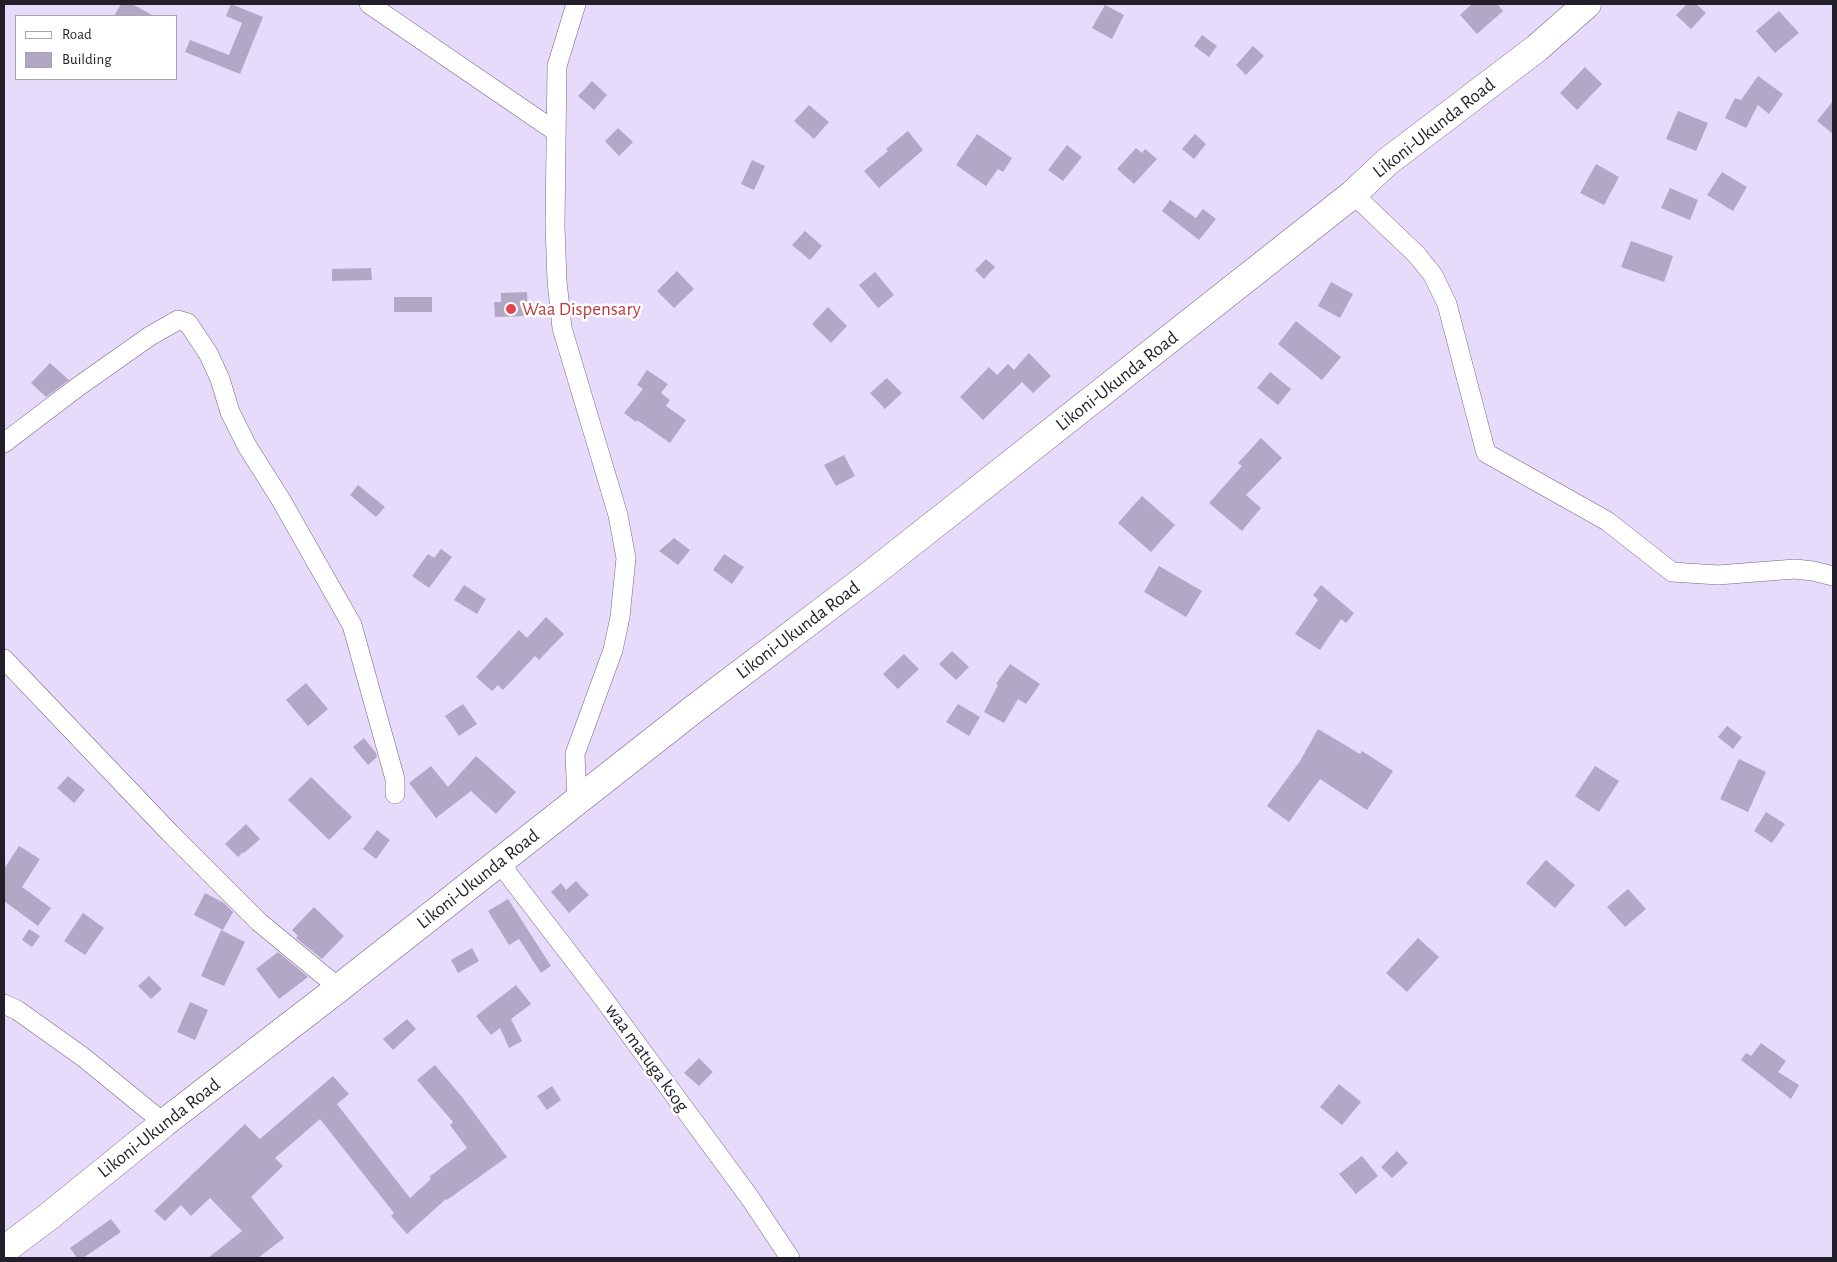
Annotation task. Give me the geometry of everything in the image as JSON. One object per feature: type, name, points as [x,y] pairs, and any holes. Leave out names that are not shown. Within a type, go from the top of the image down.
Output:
[{"type":"highway","name":"Likoni-Ukunda Road","points":[[4,1250],[694,709],[870,576],[1353,194],[1387,162],[1537,48],[1587,4]]},
{"type":"street","points":[[369,4],[555,131]]},
{"type":"street","points":[[576,4],[557,66],[555,131],[557,281],[562,328],[618,515],[626,558],[620,617],[613,650],[575,754],[577,802]]},
{"type":"street","points":[[1353,194],[1416,254],[1433,275],[1447,304],[1486,453],[1607,521],[1672,572],[1718,575],[1795,569],[1833,576]]},
{"type":"street","points":[[4,443],[79,386],[150,336],[178,320],[188,323],[208,353],[220,379],[230,412],[247,446],[281,500],[352,625],[395,779],[395,794]]},
{"type":"street","points":[[4,659],[170,833],[259,922],[340,988]]},
{"type":"street","name":"waa matuga ksog","points":[[502,860],[508,874],[681,1104],[750,1198],[790,1258]]},
{"type":"street","points":[[4,1004],[16,1010],[83,1057],[164,1123]]},
{"type":"building","points":[[121,4],[132,4],[152,15],[115,15]]},
{"type":"building","points":[[231,4],[263,17],[240,74],[185,52],[190,40],[229,55],[242,23],[226,16]]},
{"type":"building","points":[[1472,4],[1497,4],[1503,11],[1477,34],[1460,15]]},
{"type":"building","points":[[1687,4],[1696,4],[1706,13],[1691,29],[1676,15]]},
{"type":"building","points":[[1105,5],[1124,15],[1112,39],[1092,28]]},
{"type":"building","points":[[1779,11],[1799,33],[1775,53],[1756,31]]},
{"type":"building","points":[[1202,35],[1217,46],[1209,57],[1194,46]]},
{"type":"building","points":[[1253,46],[1264,56],[1246,75],[1236,65]]},
{"type":"building","points":[[1585,67],[1602,84],[1577,110],[1560,93]]},
{"type":"building","points":[[1758,76],[1783,94],[1769,114],[1758,105],[1746,128],[1725,118],[1735,98],[1741,100]]},
{"type":"building","points":[[592,81],[607,95],[594,110],[578,96]]},
{"type":"building","points":[[1833,101],[1833,134],[1817,121]]},
{"type":"building","points":[[809,105],[829,122],[814,139],[794,121]]},
{"type":"building","points":[[1678,111],[1708,123],[1696,151],[1666,139]]},
{"type":"building","points":[[618,128],[633,142],[619,156],[605,141]]},
{"type":"building","points":[[908,131],[923,150],[879,188],[864,171]]},
{"type":"building","points":[[977,134],[1012,158],[1003,172],[998,169],[986,186],[956,165]]},
{"type":"building","points":[[1195,134],[1206,144],[1194,159],[1182,149]]},
{"type":"building","points":[[1067,145],[1082,157],[1063,181],[1048,170]]},
{"type":"building","points":[[1136,148],[1142,153],[1145,149],[1157,159],[1134,184],[1117,169]]},
{"type":"building","points":[[752,160],[765,166],[754,190],[741,184]]},
{"type":"building","points":[[1596,164],[1619,177],[1604,205],[1580,193]]},
{"type":"building","points":[[1722,172],[1747,187],[1733,211],[1707,195]]},
{"type":"building","points":[[1670,188],[1698,200],[1690,220],[1661,208]]},
{"type":"building","points":[[1170,200],[1196,218],[1203,209],[1216,219],[1199,240],[1162,211]]},
{"type":"building","points":[[805,231],[822,246],[810,260],[792,245]]},
{"type":"building","points":[[1631,241],[1673,256],[1664,282],[1621,267]]},
{"type":"building","points":[[986,259],[995,267],[984,279],[975,270]]},
{"type":"building","points":[[371,268],[372,280],[332,281],[332,269]]},
{"type":"building","points":[[677,271],[694,289],[674,308],[657,291]]},
{"type":"building","points":[[875,272],[894,295],[878,308],[859,285]]},
{"type":"building","points":[[1331,282],[1353,294],[1340,318],[1318,306]]},
{"type":"building","name":"Waa Dispensary","points":[[527,292],[528,316],[495,317],[494,302],[501,302],[501,293]]},
{"type":"building","points":[[394,297],[432,297],[432,312],[394,312]]},
{"type":"building","points":[[828,307],[847,326],[831,343],[812,324]]},
{"type":"building","points":[[1296,321],[1341,357],[1322,380],[1278,344]]},
{"type":"building","points":[[1029,353],[1051,376],[1033,393],[1022,382],[983,420],[960,397],[989,367],[997,375],[1008,364],[1014,370]]},
{"type":"building","points":[[50,363],[69,380],[46,397],[31,383]]},
{"type":"building","points":[[647,370],[668,384],[661,393],[670,400],[666,406],[686,420],[670,443],[624,413],[643,389],[637,385]]},
{"type":"building","points":[[1270,372],[1291,389],[1278,405],[1257,388]]},
{"type":"building","points":[[887,378],[902,393],[885,409],[870,393]]},
{"type":"building","points":[[1261,438],[1282,458],[1246,495],[1261,508],[1242,531],[1209,503],[1242,466],[1238,463]]},
{"type":"building","points":[[844,455],[855,476],[836,486],[824,465]]},
{"type":"building","points":[[358,485],[385,507],[376,517],[350,495]]},
{"type":"building","points":[[1142,496],[1175,525],[1151,552],[1118,523]]},
{"type":"building","points":[[674,538],[690,550],[678,565],[659,551]]},
{"type":"building","points":[[441,549],[452,557],[429,588],[412,576],[428,554],[434,558]]},
{"type":"building","points":[[724,554],[744,567],[732,584],[713,570]]},
{"type":"building","points":[[1159,566],[1202,591],[1186,617],[1144,592]]},
{"type":"building","points":[[464,585],[486,599],[477,614],[454,600]]},
{"type":"building","points":[[1321,585],[1354,613],[1346,623],[1341,619],[1320,650],[1295,634],[1318,600],[1313,595]]},
{"type":"building","points":[[546,617],[564,634],[539,660],[535,656],[503,690],[498,685],[492,691],[476,677],[519,630],[527,638]]},
{"type":"building","points":[[952,651],[969,667],[956,680],[939,664]]},
{"type":"building","points":[[904,654],[919,669],[898,689],[883,674]]},
{"type":"building","points":[[1010,664],[1040,684],[1026,704],[1018,699],[1004,723],[984,712],[998,685],[996,684]]},
{"type":"building","points":[[306,683],[328,709],[308,726],[286,700]]},
{"type":"building","points":[[463,704],[477,724],[459,736],[445,716]]},
{"type":"building","points":[[958,704],[980,717],[969,736],[946,722]]},
{"type":"building","points":[[1727,726],[1742,737],[1733,749],[1718,737]]},
{"type":"building","points":[[1318,729],[1360,754],[1362,751],[1393,771],[1367,810],[1320,779],[1289,822],[1267,806],[1300,761]]},
{"type":"building","points":[[364,738],[377,757],[368,765],[353,747]]},
{"type":"building","points":[[476,756],[516,792],[496,814],[471,791],[436,818],[409,783],[431,766],[448,787]]},
{"type":"building","points":[[1739,759],[1766,772],[1748,812],[1720,799]]},
{"type":"building","points":[[1595,766],[1619,781],[1599,812],[1575,796]]},
{"type":"building","points":[[68,776],[85,790],[74,803],[57,788]]},
{"type":"building","points":[[311,777],[352,817],[329,840],[288,800]]},
{"type":"building","points":[[1766,812],[1785,824],[1772,843],[1754,831]]},
{"type":"building","points":[[246,824],[260,839],[238,857],[225,844]]},
{"type":"building","points":[[377,830],[390,840],[376,859],[363,849]]},
{"type":"building","points":[[19,846],[40,859],[22,887],[51,908],[38,926],[4,901],[4,869]]},
{"type":"building","points":[[1546,860],[1575,885],[1555,908],[1526,883]]},
{"type":"building","points":[[576,881],[589,895],[569,913],[551,892],[561,883],[566,890]]},
{"type":"building","points":[[1628,889],[1646,909],[1625,927],[1607,907]]},
{"type":"building","points":[[205,893],[224,903],[233,912],[223,930],[194,915]]},
{"type":"building","points":[[508,899],[551,966],[541,973],[519,939],[509,945],[488,911]]},
{"type":"building","points":[[314,907],[344,936],[322,959],[296,938],[298,936],[292,930]]},
{"type":"building","points":[[83,913],[104,928],[85,955],[64,941]]},
{"type":"building","points":[[29,929],[40,936],[32,947],[22,940]]},
{"type":"building","points":[[221,930],[245,942],[224,986],[201,976]]},
{"type":"building","points":[[1418,938],[1439,957],[1407,992],[1386,973]]},
{"type":"building","points":[[472,948],[479,961],[458,973],[451,960]]},
{"type":"building","points":[[278,952],[308,977],[279,999],[256,969]]},
{"type":"building","points":[[149,976],[162,989],[151,999],[138,986]]},
{"type":"building","points":[[516,985],[531,1004],[511,1019],[522,1041],[509,1048],[500,1028],[491,1035],[476,1016]]},
{"type":"building","points":[[190,1002],[208,1010],[195,1040],[177,1032]]},
{"type":"building","points":[[407,1019],[416,1029],[393,1050],[383,1039]]},
{"type":"building","points":[[1761,1043],[1786,1061],[1778,1072],[1799,1085],[1791,1099],[1741,1060],[1746,1053],[1751,1056]]},
{"type":"building","points":[[699,1058],[713,1072],[699,1086],[684,1073]]},
{"type":"building","points":[[435,1065],[462,1097],[507,1157],[446,1199],[407,1234],[391,1216],[394,1213],[320,1119],[275,1158],[283,1166],[251,1197],[284,1238],[258,1258],[208,1258],[242,1231],[210,1198],[191,1216],[181,1205],[165,1221],[154,1211],[245,1124],[260,1139],[333,1076],[349,1094],[337,1104],[410,1198],[431,1179],[429,1177],[467,1148],[450,1125],[453,1122],[417,1080]]},
{"type":"building","points":[[1339,1084],[1361,1102],[1342,1125],[1320,1107]]},
{"type":"building","points":[[552,1086],[561,1100],[547,1110],[537,1096]]},
{"type":"building","points":[[1397,1151],[1408,1163],[1392,1178],[1381,1167]]},
{"type":"building","points":[[1362,1156],[1378,1176],[1356,1194],[1339,1174]]},
{"type":"building","points":[[111,1219],[121,1232],[83,1258],[77,1258],[70,1248]]},
{"type":"place","name":"Waa Dispensary","points":[[511,309]]}]
